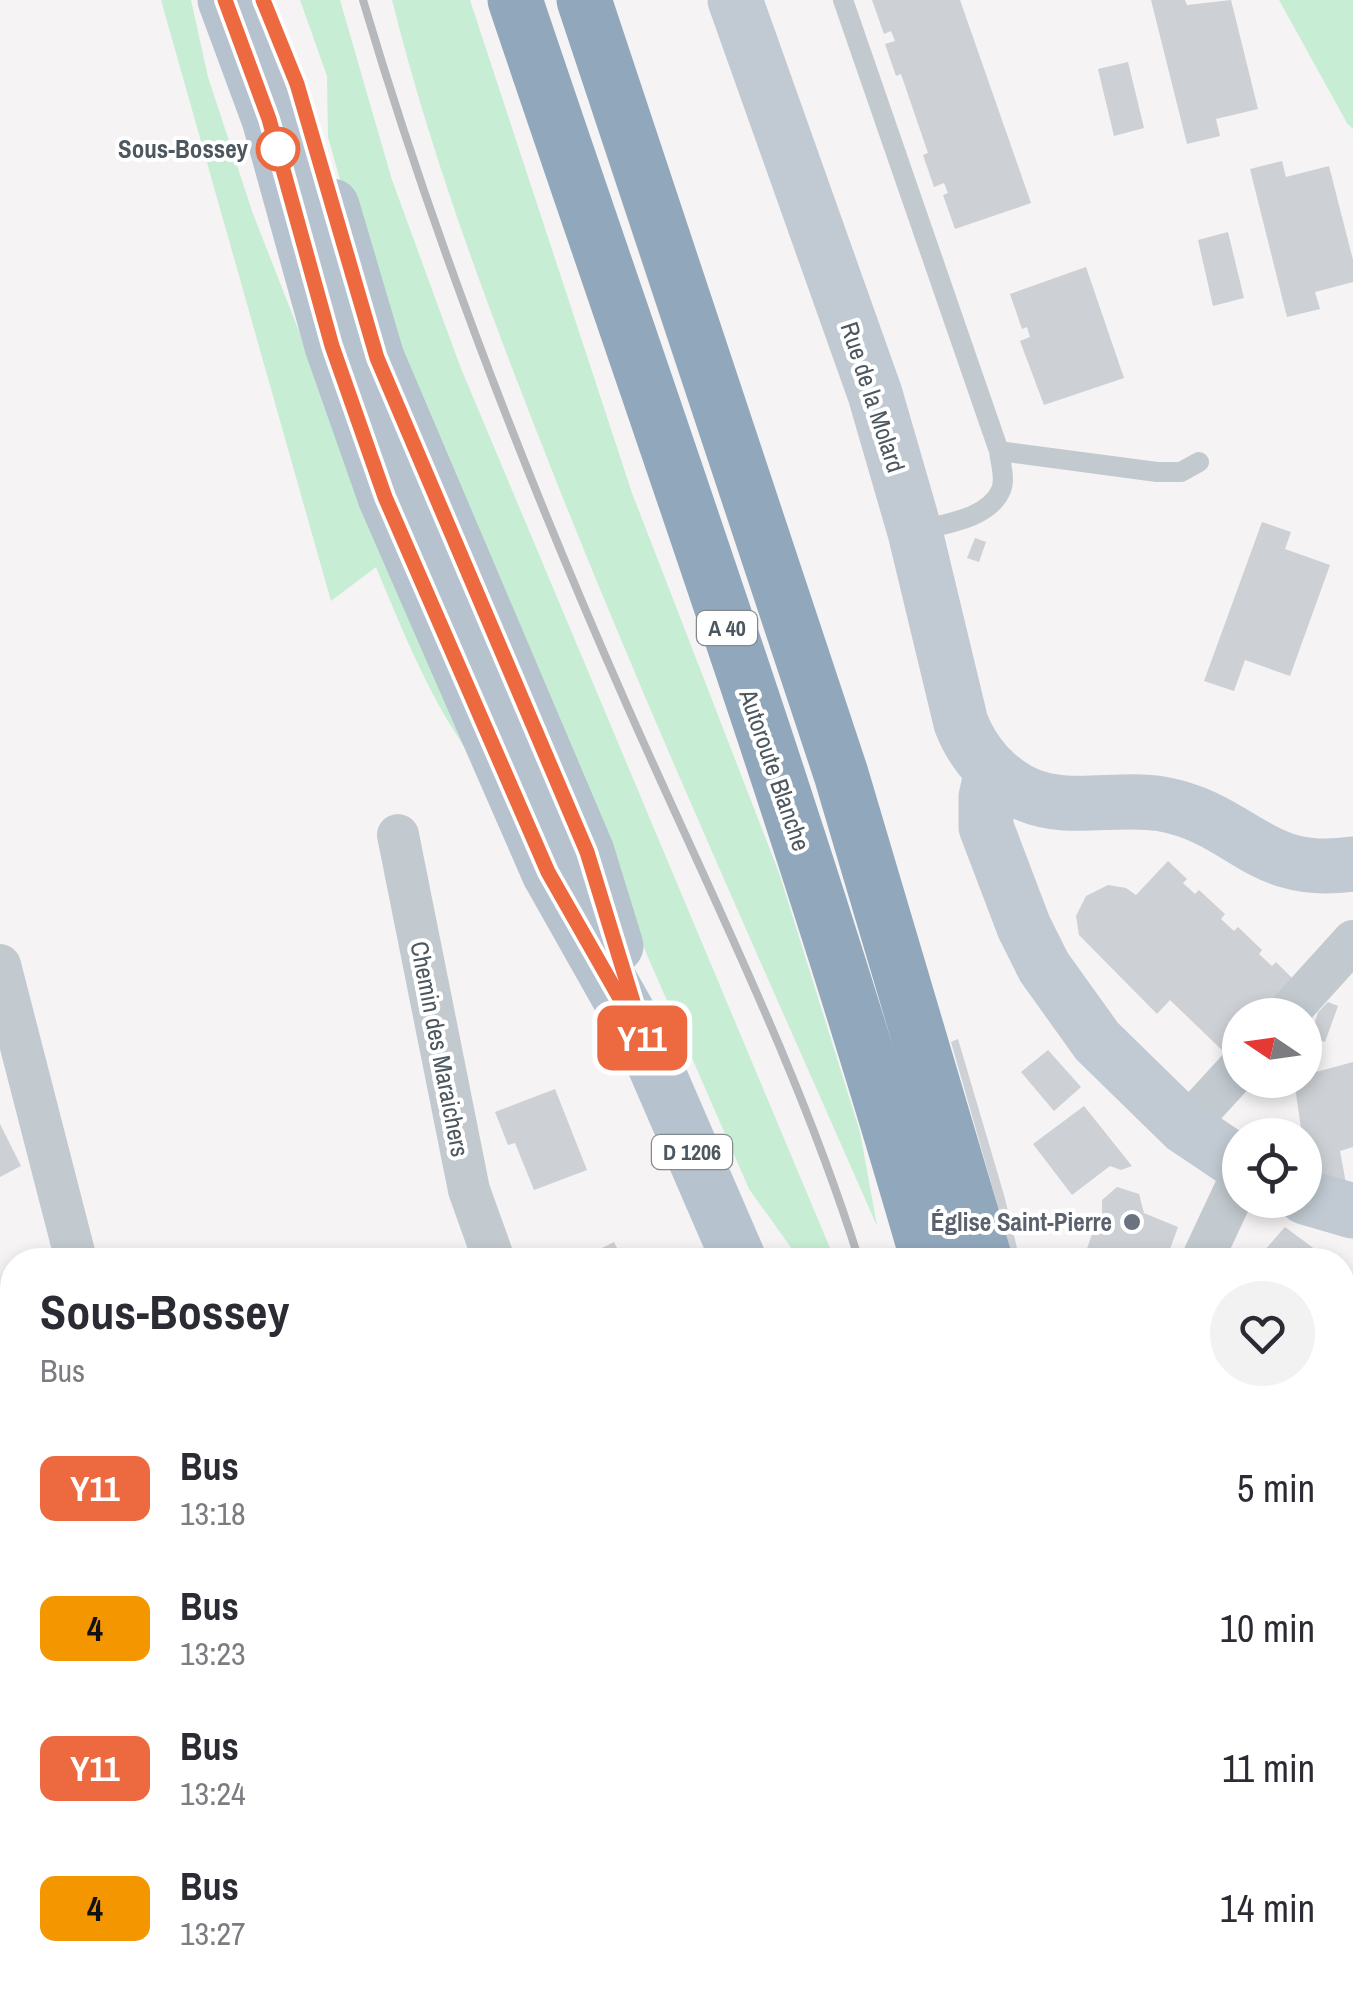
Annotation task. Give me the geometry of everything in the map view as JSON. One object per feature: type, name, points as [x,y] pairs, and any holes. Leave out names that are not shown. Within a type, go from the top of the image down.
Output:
[{"type":"highway","name":"Autoroute Blanche","points":[[515,0],[817,894],[867,1048],[925,1248]]},
{"type":"highway","name":"A 40","points":[[584,0],[841,774],[981,1248]]},
{"type":"main road","name":"D 1206","points":[[225,0],[269,119],[338,364],[385,497],[548,872],[646,1044]]},
{"type":"main road","name":"D 1206","points":[[263,0],[297,84],[377,358],[587,852],[646,1044],[734,1248]]},
{"type":"street","name":"Rue de la Molard","points":[[734,0],[875,394],[915,532],[961,723],[974,750],[1017,786]]},
{"type":"street","points":[[1222,1152],[1185,1127],[1097,1042],[1044,967],[1024,927],[986,827],[986,796],[1017,786],[1160,804],[1203,816],[1269,857],[1290,864],[1329,868],[1353,864]]},
{"type":"street","name":"Chemin des Maraichers","points":[[398,835],[469,1190],[490,1248]]},
{"type":"street","points":[[1301,998],[1353,940]]},
{"type":"street","points":[[0,966],[73,1248]]},
{"type":"street","points":[[1185,1127],[1222,1086]]},
{"type":"street","points":[[1322,1202],[1353,1211]]},
{"type":"street","points":[[1208,1248],[1222,1217]]},
{"type":"lane","points":[[843,0],[999,451],[1001,490],[988,506],[974,515],[915,532]]},
{"type":"lane","points":[[999,451],[1156,472],[1181,472],[1199,462]]},
{"type":"green space","points":[[161,0],[191,0],[208,77],[253,214],[362,492],[480,768],[434,696],[376,567],[331,601]]},
{"type":"green space","points":[[300,0],[340,0],[392,180],[460,366],[830,1248],[791,1248],[749,1189],[489,592],[368,280],[328,137],[327,76]]},
{"type":"green space","points":[[392,0],[470,0],[632,493],[779,873],[860,1132],[877,1226],[672,760],[555,478],[445,182]]},
{"type":"green space","points":[[1279,0],[1353,0],[1353,129],[1347,123]]},
{"type":"building","points":[[872,0],[960,0],[1031,203],[955,229],[943,195],[948,193],[944,183],[934,187],[923,155],[928,153],[901,74],[896,76],[885,44],[895,41],[891,31],[884,34]]},
{"type":"building","points":[[1151,0],[1185,0],[1187,5],[1231,0],[1258,109],[1216,119],[1220,136],[1187,144]]},
{"type":"building","points":[[1128,62],[1144,128],[1114,136],[1098,69]]},
{"type":"building","points":[[1282,161],[1286,177],[1329,166],[1353,260],[1353,282],[1315,292],[1320,309],[1287,317],[1250,169]]},
{"type":"building","points":[[1228,232],[1244,298],[1213,306],[1198,240]]},
{"type":"building","points":[[1086,267],[1124,378],[1044,405],[1020,341],[1030,337],[1027,327],[1022,329],[1010,294]]},
{"type":"building","points":[[1262,522],[1291,532],[1285,549],[1330,565],[1290,676],[1245,660],[1234,691],[1204,681]]},
{"type":"building","points":[[975,538],[986,542],[979,562],[967,558]]},
{"type":"building","points":[[1168,861],[1187,879],[1183,883],[1195,894],[1199,890],[1225,914],[1221,919],[1234,931],[1238,927],[1262,950],[1259,954],[1272,966],[1276,962],[1294,980],[1277,998],[1222,998],[1222,1050],[1170,1000],[1157,1014],[1079,935],[1076,916],[1086,896],[1108,885],[1126,888],[1136,895]]},
{"type":"building","points":[[1328,1002],[1338,1006],[1325,1042],[1322,1041],[1322,1008]]},
{"type":"building","points":[[958,1039],[1017,1248],[1010,1248],[951,1042]]},
{"type":"building","points":[[1048,1050],[1081,1087],[1054,1111],[1021,1072]]},
{"type":"building","points":[[1353,1062],[1353,1147],[1340,1151],[1347,1189],[1322,1185],[1322,1118],[1300,1118],[1297,1098],[1322,1098],[1322,1070]]},
{"type":"building","points":[[555,1089],[587,1170],[534,1190],[515,1143],[508,1145],[495,1112]]},
{"type":"building","points":[[1084,1106],[1132,1166],[1121,1170],[1110,1166],[1072,1195],[1033,1144]]},
{"type":"building","points":[[0,1124],[21,1166],[0,1177]]},
{"type":"building","name":"Église Saint-Pierre","points":[[1117,1187],[1139,1194],[1144,1213],[1178,1227],[1170,1248],[1087,1248],[1098,1217],[1102,1218],[1102,1200]]},
{"type":"building","points":[[1285,1227],[1313,1248],[1267,1248]]},
{"type":"railway","points":[[363,0],[450,267],[516,442],[625,701],[780,1047],[855,1248]]},
{"type":"bus line","name":"Y11","points":[[225,0],[269,119],[332,346],[385,497],[548,872],[646,1044],[587,852],[478,604],[377,358],[297,84],[263,0]]},
{"type":"place","name":"Sous-Bossey","points":[[278,149]]},
{"type":"place","name":"Église Saint-Pierre","points":[[1132,1222]]}]
